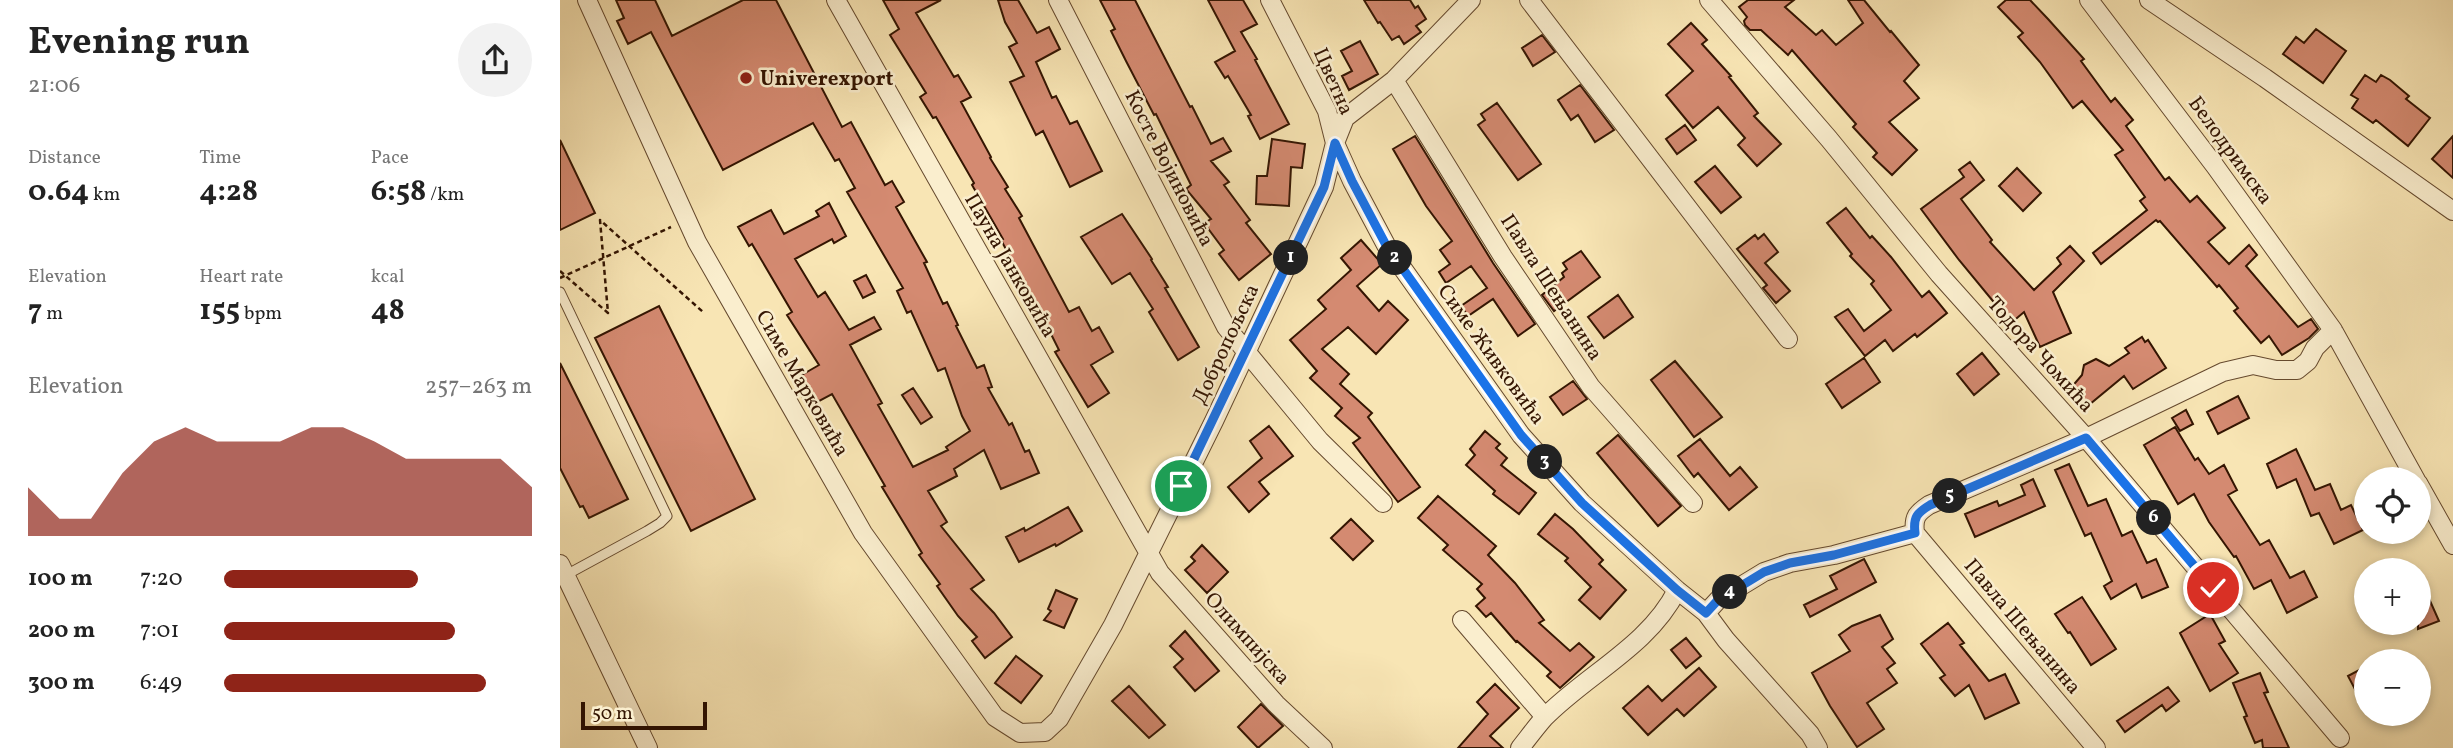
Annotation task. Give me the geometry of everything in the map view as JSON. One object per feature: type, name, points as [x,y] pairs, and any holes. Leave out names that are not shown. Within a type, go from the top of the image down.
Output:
[{"type":"street","name":"Симе Марковића","points":[[587,0],[697,242],[863,533],[995,717],[1020,733],[1037,738]]},
{"type":"street","name":"Пауна Јанковића","points":[[836,0],[1149,551]]},
{"type":"street","name":"Косте Војиновића","points":[[1058,0],[1226,327],[1245,354],[1320,441],[1384,503]]},
{"type":"street","name":"Цветна","points":[[1270,0],[1326,111],[1335,143]]},
{"type":"street","name":"Добропољска","points":[[1037,738],[1059,719],[1113,625],[1324,187],[1335,143],[1345,118],[1394,80],[1454,7],[1471,0]]},
{"type":"street","points":[[1529,0],[1788,339]]},
{"type":"street","name":"Тодора Чомића","points":[[1709,0],[1829,139],[1939,274],[2086,438],[2340,737]]},
{"type":"street","name":"Белодримска","points":[[2089,0],[2215,166],[2333,330],[2409,467]]},
{"type":"street","points":[[2149,0],[2453,211]]},
{"type":"street","name":"Павла Шењанина","points":[[1394,80],[1503,257],[1591,387],[1693,503]]},
{"type":"street","name":"Симе Живковића","points":[[1335,143],[1386,245],[1521,435],[1582,503],[1706,613],[1810,734],[1818,748]]},
{"type":"street","points":[[1706,613],[1718,600],[1764,572],[1790,563],[1834,555],[1915,533],[1914,520],[1918,512],[1930,505],[2086,438],[2223,372],[2253,365],[2276,370],[2297,370],[2308,361],[2315,348],[2333,330]]},
{"type":"street","name":"Белодримска","points":[[2431,506],[2453,545]]},
{"type":"street","name":"Павла Шењанина","points":[[1915,533],[2096,748]]},
{"type":"street","name":"Олимпијска","points":[[1149,551],[1160,573],[1276,704],[1323,748]]},
{"type":"street","points":[[563,569],[648,748]]},
{"type":"street","points":[[1520,748],[1545,717],[1652,625],[1669,607],[1677,590]]},
{"type":"street","points":[[1462,620],[1545,717]]},
{"type":"lane","points":[[560,292],[667,516],[647,531],[563,569]]},
{"type":"path","points":[[560,271],[608,313],[600,220],[703,312]]},
{"type":"path","points":[[560,278],[687,220]]},
{"type":"building","points":[[616,0],[655,0],[672,36],[743,0],[776,0],[842,127],[851,122],[885,185],[892,181],[904,202],[896,207],[927,262],[924,263],[943,304],[947,302],[977,368],[984,365],[992,387],[988,388],[1009,425],[1012,423],[1025,452],[1029,450],[1039,473],[1001,489],[984,450],[954,469],[957,476],[928,491],[947,522],[941,526],[984,580],[971,589],[1012,637],[985,658],[972,641],[977,637],[958,616],[919,555],[922,553],[882,487],[885,486],[832,394],[808,407],[793,380],[819,365],[787,315],[792,312],[752,244],[749,246],[738,227],[771,210],[784,234],[819,216],[816,211],[829,203],[846,236],[834,243],[832,239],[795,259],[818,297],[825,292],[849,330],[874,317],[881,329],[850,345],[882,403],[878,405],[913,467],[948,450],[946,447],[970,431],[945,368],[938,371],[911,311],[907,313],[897,291],[903,288],[847,192],[855,188],[839,159],[835,161],[813,123],[723,170],[651,32],[628,44],[617,21],[624,18]]},
{"type":"building","points":[[883,0],[941,0],[916,13],[954,77],[958,75],[971,97],[961,102],[1008,187],[1005,189],[1022,216],[1019,218],[1069,312],[1079,307],[1092,331],[1099,327],[1113,352],[1091,365],[1109,393],[1088,407],[1055,352],[1059,350],[1043,318],[1027,291],[1024,293],[1012,273],[1017,270],[1001,240],[1003,239],[972,185],[974,183],[936,117],[933,118],[920,97],[926,93],[890,35],[899,29]]},
{"type":"building","points":[[998,0],[1018,0],[1037,33],[1049,27],[1060,49],[1036,62],[1052,98],[1056,96],[1070,124],[1077,121],[1102,171],[1070,187],[1043,131],[1036,135],[1010,82],[1024,76],[1009,47],[1017,43],[1005,22]]},
{"type":"building","points":[[1100,0],[1135,0],[1211,144],[1223,138],[1231,151],[1211,161],[1229,182],[1224,185],[1250,220],[1246,223],[1271,254],[1239,280],[1219,254],[1224,250],[1204,223],[1211,219],[1186,189],[1191,185],[1111,31],[1115,29]]},
{"type":"building","points":[[1208,0],[1243,0],[1257,24],[1241,32],[1289,124],[1260,139],[1248,116],[1251,115],[1228,76],[1225,78],[1215,62],[1235,51]]},
{"type":"building","points":[[1364,0],[1410,0],[1415,8],[1418,6],[1426,19],[1416,26],[1421,32],[1404,44],[1399,36],[1392,40]]},
{"type":"building","points":[[1748,0],[1794,0],[1785,7],[1816,35],[1822,30],[1836,45],[1863,23],[1848,0],[1864,0],[1919,65],[1904,81],[1919,98],[1889,122],[1917,150],[1892,175],[1873,157],[1877,153],[1853,127],[1856,124],[1792,50],[1788,55],[1761,30],[1750,30],[1745,25],[1747,17],[1739,7]]},
{"type":"building","points":[[2006,0],[2030,0],[2084,59],[2081,61],[2111,102],[2115,98],[2133,120],[2126,126],[2165,180],[2169,177],[2190,202],[2197,196],[2225,228],[2208,242],[2229,264],[2249,245],[2257,255],[2246,266],[2298,327],[2311,319],[2318,329],[2309,338],[2282,355],[2269,336],[2261,343],[2234,311],[2238,308],[2219,285],[2217,287],[2160,221],[2156,220],[2101,264],[2093,253],[2147,210],[2140,201],[2145,197],[2115,155],[2123,150],[2082,101],[2073,108],[2018,37],[2023,33],[1998,7]]},
{"type":"building","points":[[1691,23],[1707,40],[1702,44],[1731,76],[1729,77],[1758,113],[1754,116],[1781,144],[1757,166],[1738,145],[1745,138],[1718,107],[1693,128],[1666,95],[1693,71],[1668,44]]},
{"type":"building","points":[[2316,29],[2346,51],[2323,83],[2283,54],[2296,37],[2304,43]]},
{"type":"building","points":[[1542,35],[1555,52],[1533,66],[1522,48]]},
{"type":"building","points":[[1360,41],[1378,74],[1349,90],[1342,76],[1352,71],[1341,51]]},
{"type":"building","points":[[2365,75],[2376,82],[2381,75],[2390,80],[2409,96],[2406,99],[2430,118],[2408,146],[2376,120],[2373,123],[2352,108],[2358,99],[2351,95]]},
{"type":"building","points":[[1580,85],[1614,130],[1595,142],[1578,115],[1571,120],[1558,100]]},
{"type":"building","points":[[1497,103],[1541,164],[1518,180],[1478,125],[1485,120],[1481,114]]},
{"type":"building","points":[[1685,125],[1696,140],[1677,154],[1666,139]]},
{"type":"building","points":[[1415,136],[1493,263],[1535,324],[1518,336],[1493,299],[1468,316],[1461,306],[1487,288],[1471,266],[1446,283],[1439,272],[1450,264],[1440,250],[1452,241],[1426,206],[1393,149]]},
{"type":"building","points":[[2453,136],[2453,178],[2432,159]]},
{"type":"building","points":[[1272,139],[1305,144],[1302,168],[1291,167],[1289,206],[1256,204],[1257,176],[1267,176]]},
{"type":"building","points":[[560,140],[595,213],[560,230]]},
{"type":"building","points":[[1970,162],[1984,180],[1961,199],[1992,240],[1990,242],[2034,290],[2061,264],[2057,258],[2070,246],[2084,261],[2053,292],[2071,333],[2040,347],[2024,312],[2011,323],[1921,209],[1964,177],[1959,170]]},
{"type":"building","points":[[1715,166],[1741,197],[1721,213],[1695,182]]},
{"type":"building","points":[[2017,168],[2041,193],[2023,211],[1999,186]]},
{"type":"building","points":[[1846,208],[1870,238],[1872,236],[1891,257],[1922,297],[1929,291],[1947,313],[1917,337],[1915,334],[1893,351],[1885,340],[1865,356],[1835,317],[1848,309],[1864,331],[1891,310],[1871,284],[1874,281],[1850,256],[1852,254],[1827,223]]},
{"type":"building","points":[[1122,214],[1152,259],[1168,287],[1165,288],[1199,347],[1178,360],[1149,312],[1153,309],[1130,273],[1112,284],[1081,237]]},
{"type":"building","points":[[1764,234],[1778,252],[1765,263],[1790,291],[1776,303],[1763,288],[1767,285],[1737,249],[1755,235],[1758,239]]},
{"type":"building","points":[[1361,240],[1382,264],[1357,286],[1379,311],[1388,301],[1408,320],[1376,354],[1348,327],[1322,349],[1349,374],[1340,384],[1372,413],[1368,417],[1420,487],[1398,502],[1353,443],[1360,438],[1335,416],[1342,408],[1310,378],[1317,371],[1290,340],[1326,309],[1318,300],[1351,270],[1341,258]]},
{"type":"building","points":[[1581,251],[1600,277],[1554,311],[1542,295],[1564,277],[1562,273],[1567,269],[1563,263]]},
{"type":"building","points":[[866,275],[875,292],[863,298],[854,281]]},
{"type":"building","points":[[1618,295],[1633,317],[1604,338],[1588,317]]},
{"type":"building","points":[[659,306],[755,499],[691,531],[595,338]]},
{"type":"building","points":[[2142,337],[2145,342],[2148,340],[2166,368],[2133,389],[2124,376],[2084,409],[2069,390],[2082,375],[2084,365],[2096,359],[2109,366],[2129,353],[2125,348]]},
{"type":"building","points":[[1982,353],[1999,374],[1974,395],[1957,374]]},
{"type":"building","points":[[1864,358],[1880,382],[1842,408],[1826,384]]},
{"type":"building","points":[[1675,361],[1722,417],[1694,437],[1651,380]]},
{"type":"building","points":[[560,363],[628,499],[589,518],[583,506],[580,507],[560,468]]},
{"type":"building","points":[[1573,381],[1587,399],[1563,415],[1550,397]]},
{"type":"building","points":[[913,388],[932,417],[921,424],[902,395]]},
{"type":"building","points":[[2238,396],[2249,418],[2218,434],[2207,412]]},
{"type":"building","points":[[2186,410],[2193,424],[2180,431],[2172,418]]},
{"type":"building","points":[[1269,426],[1293,456],[1259,482],[1269,494],[1249,512],[1228,487],[1262,458],[1250,441]]},
{"type":"building","points":[[2175,427],[2195,460],[2198,458],[2209,474],[2224,465],[2237,490],[2228,495],[2260,545],[2269,540],[2290,578],[2304,571],[2317,597],[2287,613],[2271,580],[2254,589],[2236,556],[2234,557],[2209,522],[2194,494],[2178,504],[2144,445]]},
{"type":"building","points":[[1485,431],[1500,444],[1496,448],[1507,458],[1501,465],[1536,493],[1519,514],[1493,494],[1495,491],[1466,465],[1475,455],[1470,449]]},
{"type":"building","points":[[1618,435],[1681,506],[1658,526],[1597,453]]},
{"type":"building","points":[[1700,439],[1730,476],[1740,467],[1757,487],[1729,510],[1698,473],[1694,477],[1678,456]]},
{"type":"building","points":[[2296,449],[2315,490],[2330,484],[2341,510],[2351,505],[2354,511],[2354,534],[2334,544],[2319,513],[2311,516],[2296,479],[2277,488],[2267,464]]},
{"type":"building","points":[[2069,464],[2088,506],[2106,499],[2122,536],[2132,531],[2147,563],[2156,559],[2168,587],[2142,598],[2136,584],[2111,599],[2104,586],[2112,581],[2091,533],[2085,536],[2055,470]]},
{"type":"building","points":[[2033,479],[2045,506],[1975,537],[1965,514],[1997,501],[1999,506],[2025,495],[2021,485]]},
{"type":"building","points":[[1438,496],[1496,546],[1488,555],[1515,583],[1544,620],[1539,623],[1570,651],[1579,643],[1594,657],[1560,688],[1547,676],[1551,672],[1516,642],[1491,613],[1486,617],[1476,606],[1485,598],[1477,589],[1482,584],[1443,550],[1448,545],[1418,518]]},
{"type":"building","points":[[1068,507],[1082,531],[1019,562],[1006,537],[1024,528],[1025,531]]},
{"type":"building","points":[[1555,514],[1603,560],[1599,564],[1626,590],[1600,619],[1579,600],[1591,587],[1565,561],[1568,558],[1538,534]]},
{"type":"building","points":[[1351,519],[1373,541],[1353,560],[1331,538]]},
{"type":"building","points":[[1202,545],[1228,572],[1207,593],[1185,570],[1195,561],[1191,557]]},
{"type":"building","points":[[1864,559],[1876,582],[1810,617],[1804,605],[1837,589],[1830,576]]},
{"type":"building","points":[[1056,590],[1077,599],[1064,628],[1044,620],[1051,611],[1048,609]]},
{"type":"building","points":[[2082,597],[2116,649],[2091,665],[2055,614]]},
{"type":"building","points":[[2431,603],[2439,621],[2431,624]]},
{"type":"building","points":[[2210,614],[2225,641],[2219,644],[2238,673],[2210,691],[2180,633]]},
{"type":"building","points":[[1880,615],[1893,639],[1882,647],[1895,663],[1887,669],[1897,683],[1867,703],[1884,729],[1857,747],[1812,673],[1850,651],[1839,635],[1852,626]]},
{"type":"building","points":[[1948,623],[1964,643],[1960,645],[1989,681],[2005,674],[2019,703],[1985,719],[1969,685],[1955,696],[1940,678],[1945,675],[1921,644]]},
{"type":"building","points":[[1185,631],[1219,671],[1195,691],[1174,667],[1183,659],[1170,646]]},
{"type":"building","points":[[1686,638],[1701,656],[1686,668],[1671,650]]},
{"type":"building","points":[[1016,656],[1042,676],[1021,703],[995,683]]},
{"type":"building","points":[[1699,668],[1716,687],[1684,716],[1677,709],[1648,735],[1623,708],[1648,686],[1662,701]]},
{"type":"building","points":[[2260,673],[2268,692],[2264,693],[2289,748],[2263,748],[2262,740],[2255,743],[2244,717],[2247,716],[2233,683]]},
{"type":"building","points":[[2354,673],[2354,687],[2348,676]]},
{"type":"building","points":[[1495,684],[1519,708],[1490,736],[1503,748],[1458,748],[1488,714],[1477,702]]},
{"type":"building","points":[[1129,686],[1165,725],[1149,738],[1112,701]]},
{"type":"building","points":[[2168,687],[2179,701],[2166,711],[2162,705],[2125,732],[2117,721]]},
{"type":"building","points":[[1261,704],[1283,726],[1258,748],[1238,727]]},
{"type":"place","name":"Univerexport","points":[[746,78]]},
{"type":"route","points":[[1181,486],[1324,187],[1335,143],[1386,245],[1521,435],[1582,503],[1706,613],[1718,600],[1764,572],[1790,563],[1834,555],[1915,533],[1914,520],[1918,512],[1930,505],[2086,438],[2213,588]]}]
